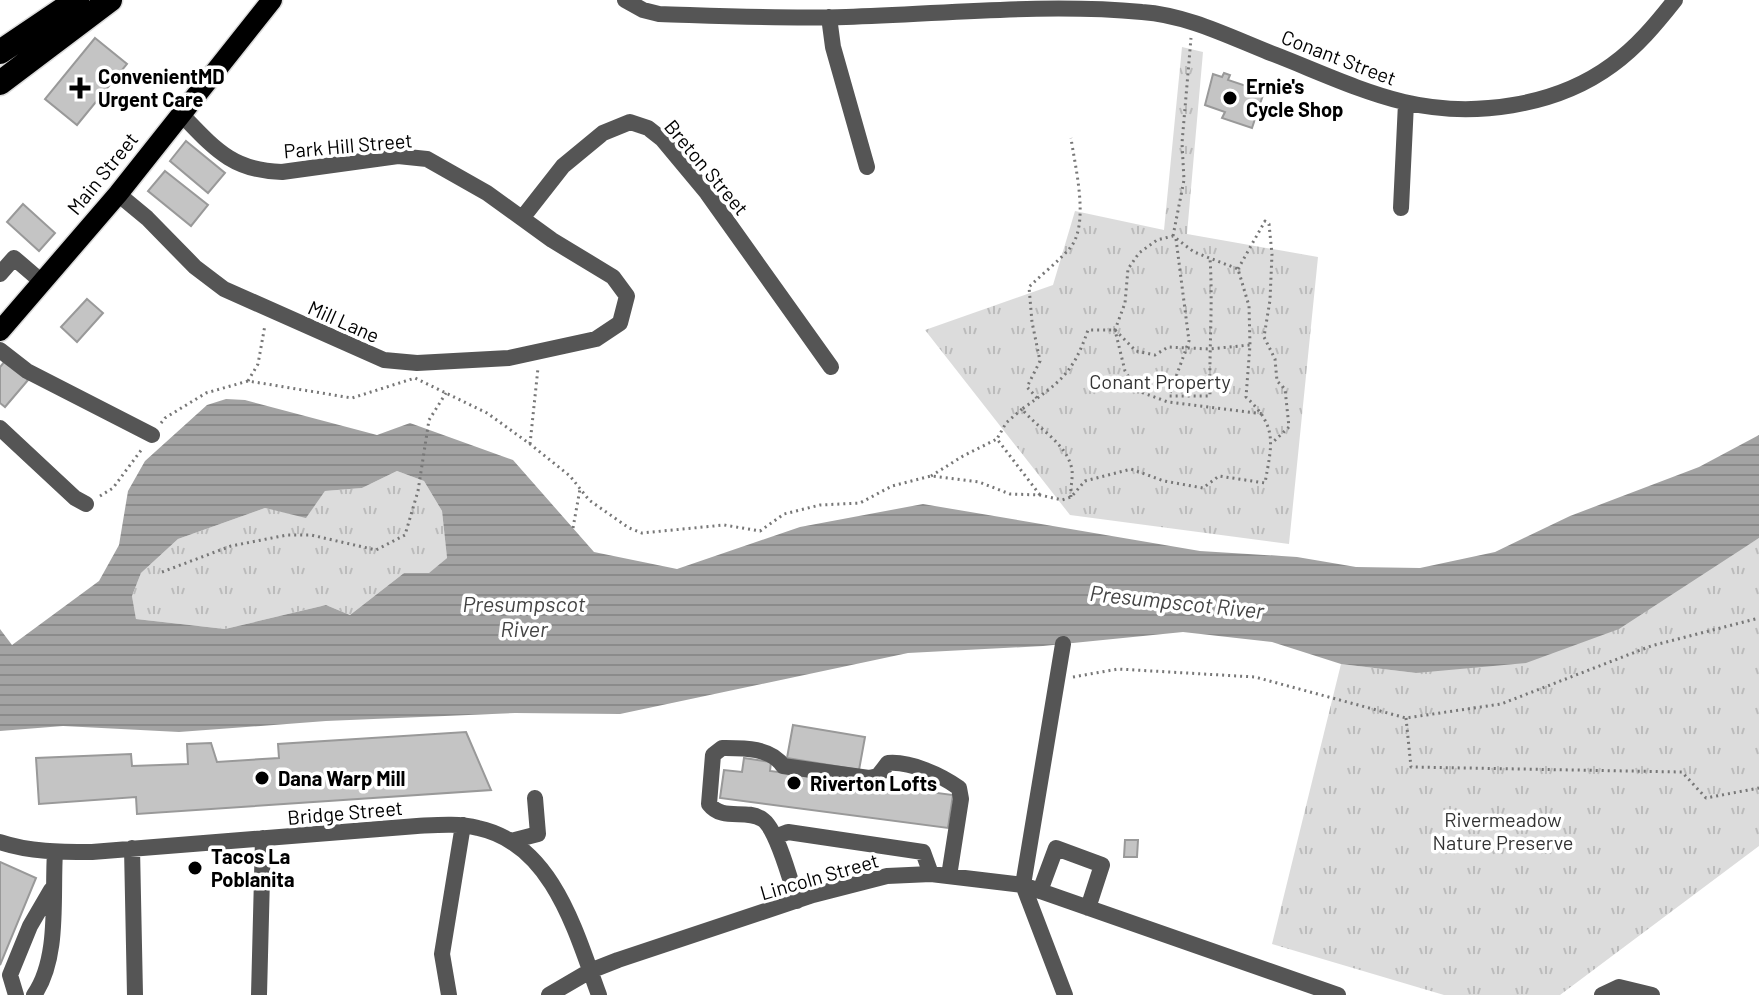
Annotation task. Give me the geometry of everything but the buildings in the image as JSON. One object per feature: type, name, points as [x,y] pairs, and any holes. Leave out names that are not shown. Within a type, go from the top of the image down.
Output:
[{"type":"highway","points":[[0,52],[77,0]]},
{"type":"highway","points":[[0,83],[110,0]]},
{"type":"main road","name":"Main Street","points":[[4,318],[42,282],[118,194],[271,1]]},
{"type":"street","name":"Conant Street","points":[[625,0],[659,14],[829,17],[1031,7],[1146,12],[1192,23],[1406,103],[1476,110],[1535,100],[1587,80],[1610,66],[1649,32],[1675,0]]},
{"type":"street","points":[[829,17],[833,47],[867,167]]},
{"type":"street","points":[[1401,208],[1406,103]]},
{"type":"street","name":"Park Hill Street","points":[[181,114],[219,154],[251,169],[282,172],[398,156],[427,159],[523,217],[552,240],[613,277],[627,296],[624,307]]},
{"type":"street","name":"Breton Street","points":[[523,217],[563,166],[603,133],[630,122],[648,128],[662,139],[707,193],[831,367]]},
{"type":"street","name":"Mill Lane","points":[[118,194],[147,218],[195,267],[224,289],[384,360],[417,363],[478,361],[539,352],[596,339],[620,323],[624,307]]},
{"type":"street","points":[[0,274],[14,258],[42,282]]},
{"type":"street","points":[[0,350],[27,371],[152,435]]},
{"type":"street","points":[[0,428],[75,498],[86,504]]},
{"type":"street","points":[[1063,644],[1023,885],[1065,995]]},
{"type":"street","points":[[797,901],[775,837],[761,818],[719,813],[709,804],[713,755],[722,748],[750,748],[779,760],[783,766],[869,778],[878,776],[888,763],[899,762],[948,780],[959,788],[961,799],[949,876]]},
{"type":"street","points":[[511,841],[538,834],[535,798]]},
{"type":"street","points":[[449,995],[442,954],[463,825]]},
{"type":"street","name":"Bridge Street","points":[[0,842],[25,849],[55,852],[417,826],[463,825],[495,833],[511,841],[538,865],[558,893],[599,995]]},
{"type":"street","points":[[775,837],[788,832],[923,852],[931,874]]},
{"type":"street","points":[[259,995],[263,838]]},
{"type":"street","points":[[132,848],[135,995]]},
{"type":"street","points":[[1040,891],[1056,848],[1102,865],[1088,908]]},
{"type":"street","points":[[34,995],[46,973],[51,946],[55,852]]},
{"type":"street","name":"Lincoln Street","points":[[549,995],[590,971],[797,901],[870,879],[931,874],[1023,885],[1338,995]]},
{"type":"street","points":[[16,995],[10,975],[30,926],[52,889]]},
{"type":"street","points":[[1602,995],[1619,987],[1652,995]]},
{"type":"path","points":[[1192,23],[1182,143],[1184,180],[1175,238],[1189,341],[1169,396],[1210,396],[1209,349],[1213,302],[1210,258]]},
{"type":"path","points":[[1037,398],[1027,387],[1040,361],[1029,287],[1072,246],[1079,229],[1080,199],[1071,138]]},
{"type":"path","points":[[931,476],[979,482],[1010,494],[1040,495],[1062,500],[1071,497],[1085,481],[1131,469],[1164,481],[1203,488],[1219,476],[1265,483],[1272,443],[1264,414],[1246,397],[1249,306],[1238,269],[1265,221],[1269,224],[1272,254],[1270,300],[1264,337],[1275,359],[1277,381],[1285,389],[1289,427],[1272,443]]},
{"type":"path","points":[[1238,269],[1194,252],[1175,238],[1157,240],[1139,253],[1128,269],[1125,303],[1115,330],[1125,371],[1138,391],[1168,402],[1264,414]]},
{"type":"path","points":[[248,381],[258,364],[268,310]]},
{"type":"path","points":[[86,504],[113,488],[165,418],[206,393],[248,381],[352,398],[415,378],[487,413],[570,476],[589,500],[629,528],[642,533],[724,525],[760,531],[784,514],[820,505],[860,503],[892,486],[931,476],[997,439],[1006,423],[1060,381],[1078,359],[1088,330],[1115,330],[1136,351],[1155,355],[1168,347],[1209,349],[1250,345]]},
{"type":"path","points":[[530,444],[539,352]]},
{"type":"path","points":[[162,572],[231,546],[287,535],[311,535],[376,550],[405,535],[418,491],[429,420],[446,393]]},
{"type":"path","points":[[1022,409],[1031,421],[1061,446],[1072,468],[1071,497]]},
{"type":"path","points":[[997,439],[1040,495]]},
{"type":"path","points":[[573,528],[580,489]]},
{"type":"path","points":[[1057,681],[1118,669],[1255,677],[1406,718],[1501,704],[1651,646],[1759,618]]},
{"type":"path","points":[[1406,718],[1411,767],[1682,772],[1706,798],[1759,788]]},
{"type":"green space","name":"Conant Property","points":[[1182,47],[1203,52],[1187,234],[1318,257],[1289,544],[1070,515],[925,330],[1053,285],[1075,211],[1164,230]]},
{"type":"green space","points":[[397,471],[424,481],[442,511],[447,558],[429,574],[404,573],[350,615],[326,605],[225,629],[136,619],[132,596],[141,573],[178,539],[265,508],[306,517],[325,491],[362,488]]},
{"type":"green space","name":"Rivermeadow Nature Preserve","points":[[1759,538],[1759,846],[1560,995],[1444,995],[1272,944],[1341,664],[1416,673],[1741,549]]},
{"type":"water","name":"Presumpscot River","points":[[226,399],[245,400],[377,435],[410,423],[513,460],[594,552],[677,569],[800,527],[923,504],[1200,551],[1297,557],[1356,567],[1420,568],[1495,552],[1570,516],[1699,467],[1759,435],[1759,538],[1619,629],[1526,663],[1416,673],[1341,664],[1272,642],[1183,632],[1043,646],[908,653],[620,714],[515,713],[326,721],[179,732],[63,726],[0,731],[0,629],[12,645],[99,581],[119,545],[128,491],[145,461],[207,405]],"holes":[[[397,471],[424,481],[442,511],[447,558],[429,573],[404,573],[350,615],[326,605],[225,629],[136,619],[132,596],[141,573],[178,539],[265,508],[306,518],[325,491],[362,488]]]},
{"type":"place","name":"ConvenientMD Urgent Care","points":[[80,88]]},
{"type":"place","name":"Ernie's Cycle Shop","points":[[1230,98]]},
{"type":"place","name":"Dana Warp Mill","points":[[262,778]]},
{"type":"place","name":"Riverton Lofts","points":[[794,783]]},
{"type":"place","name":"Tacos La Poblanita","points":[[195,868]]}]
